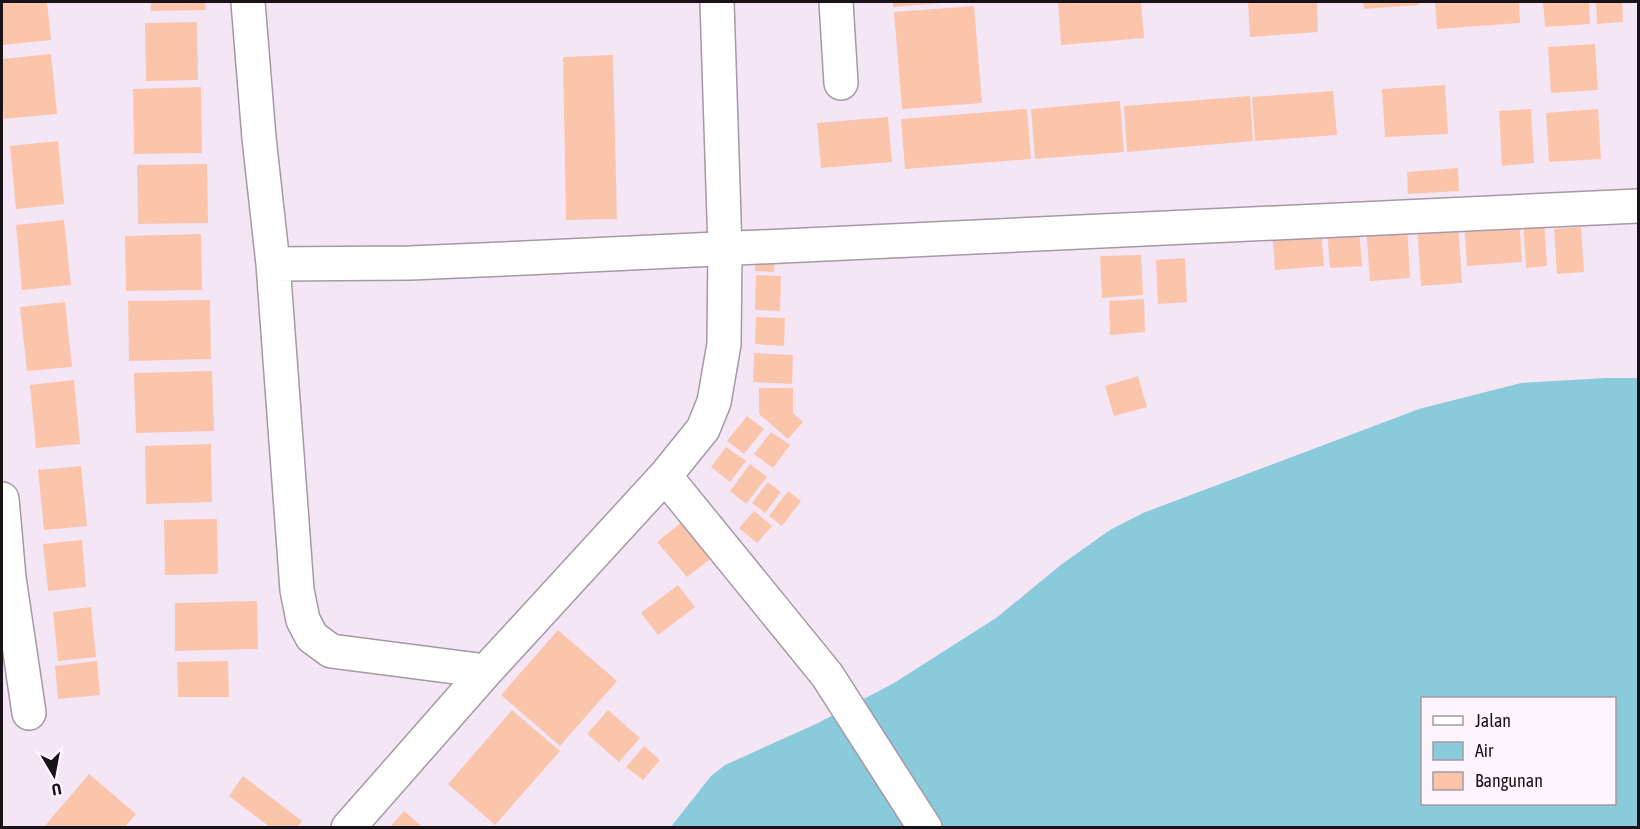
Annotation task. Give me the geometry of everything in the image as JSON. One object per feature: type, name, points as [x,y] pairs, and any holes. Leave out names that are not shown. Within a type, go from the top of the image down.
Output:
[{"type":"street","points":[[248,2],[259,138],[273,264],[297,590],[303,620],[312,637],[331,651],[486,671]]},
{"type":"street","points":[[348,828],[486,671],[665,476],[703,429],[714,402],[724,344],[725,249],[717,2]]},
{"type":"street","points":[[836,2],[841,82]]},
{"type":"street","points":[[273,264],[410,263],[1638,206]]},
{"type":"street","points":[[665,476],[827,675],[925,828]]},
{"type":"street","points":[[2,499],[9,578],[29,713]]},
{"type":"water","points":[[1638,378],[1638,827],[670,828],[711,776],[725,765],[816,724],[894,683],[996,618],[1062,564],[1110,530],[1143,513],[1419,409],[1521,383]]},
{"type":"building","points":[[2,2],[47,2],[51,40],[2,45]]},
{"type":"building","points":[[151,2],[205,2],[206,10],[151,11]]},
{"type":"building","points":[[893,2],[943,2],[943,3],[893,7]]},
{"type":"building","points":[[1058,2],[1141,2],[1144,38],[1061,45]]},
{"type":"building","points":[[1248,2],[1317,2],[1318,32],[1250,37]]},
{"type":"building","points":[[1363,2],[1418,2],[1419,5],[1364,9]]},
{"type":"building","points":[[1435,2],[1519,2],[1520,23],[1437,29]]},
{"type":"building","points":[[1543,2],[1589,2],[1590,24],[1545,27]]},
{"type":"building","points":[[1596,2],[1622,2],[1623,22],[1597,24]]},
{"type":"building","points":[[974,6],[982,103],[902,109],[894,12]]},
{"type":"building","points":[[197,22],[198,80],[146,81],[145,23]]},
{"type":"building","points":[[1595,44],[1598,90],[1551,93],[1548,47]]},
{"type":"building","points":[[51,54],[57,114],[4,119],[2,59]]},
{"type":"building","points":[[613,55],[617,219],[566,220],[563,57]]},
{"type":"building","points":[[1445,85],[1448,134],[1385,137],[1382,89]]},
{"type":"building","points":[[201,87],[202,153],[134,154],[133,89]]},
{"type":"building","points":[[1333,91],[1337,135],[1255,141],[1252,97]]},
{"type":"building","points":[[1250,96],[1253,141],[1127,152],[1124,106]]},
{"type":"building","points":[[1120,101],[1124,152],[1035,159],[1031,109]]},
{"type":"building","points":[[1027,109],[1031,159],[905,169],[901,119]]},
{"type":"building","points":[[1531,109],[1534,163],[1502,166],[1499,111]]},
{"type":"building","points":[[1598,109],[1601,159],[1549,162],[1546,113]]},
{"type":"building","points":[[888,117],[892,162],[821,168],[817,123]]},
{"type":"building","points":[[58,141],[64,204],[16,209],[10,146]]},
{"type":"building","points":[[207,164],[208,223],[138,224],[137,165]]},
{"type":"building","points":[[1458,168],[1459,191],[1408,194],[1407,172]]},
{"type":"building","points":[[1519,217],[1522,262],[1467,266],[1464,220]]},
{"type":"building","points":[[64,220],[71,285],[22,290],[16,225]]},
{"type":"building","points":[[1544,220],[1547,266],[1526,268],[1523,221]]},
{"type":"building","points":[[1407,223],[1410,278],[1370,281],[1366,226]]},
{"type":"building","points":[[1458,224],[1462,283],[1421,286],[1417,227]]},
{"type":"building","points":[[1321,227],[1324,266],[1275,270],[1272,230]]},
{"type":"building","points":[[1359,227],[1362,266],[1330,268],[1327,230]]},
{"type":"building","points":[[1581,227],[1584,272],[1557,274],[1554,229]]},
{"type":"building","points":[[201,234],[202,290],[126,291],[125,236]]},
{"type":"building","points":[[756,254],[775,254],[774,272],[755,271]]},
{"type":"building","points":[[1141,255],[1143,295],[1102,298],[1100,256]]},
{"type":"building","points":[[1185,258],[1187,302],[1158,304],[1156,260]]},
{"type":"building","points":[[756,275],[781,276],[780,311],[755,310]]},
{"type":"building","points":[[1144,299],[1145,332],[1110,335],[1109,301]]},
{"type":"building","points":[[210,300],[211,359],[129,361],[128,301]]},
{"type":"building","points":[[65,302],[72,367],[27,371],[20,307]]},
{"type":"building","points":[[756,317],[785,318],[784,346],[755,344]]},
{"type":"building","points":[[754,353],[793,355],[792,384],[753,382]]},
{"type":"building","points":[[212,371],[214,431],[136,433],[134,373]]},
{"type":"building","points":[[1138,376],[1147,407],[1114,416],[1105,386]]},
{"type":"building","points":[[74,380],[80,444],[36,448],[30,385]]},
{"type":"building","points":[[759,388],[793,388],[793,413],[803,422],[788,439],[759,414]]},
{"type":"building","points":[[747,416],[764,429],[744,454],[727,441]]},
{"type":"building","points":[[771,432],[790,445],[773,468],[754,454]]},
{"type":"building","points":[[211,444],[212,502],[146,504],[145,446]]},
{"type":"building","points":[[726,447],[746,461],[730,482],[711,467]]},
{"type":"building","points":[[750,464],[767,477],[746,504],[730,491]]},
{"type":"building","points":[[81,466],[87,526],[44,530],[38,470]]},
{"type":"building","points":[[768,482],[781,492],[765,513],[752,503]]},
{"type":"building","points":[[788,491],[801,501],[782,526],[769,516]]},
{"type":"building","points":[[754,511],[772,526],[757,543],[739,528]]},
{"type":"building","points":[[217,519],[218,574],[165,575],[164,520]]},
{"type":"building","points":[[683,521],[713,557],[687,577],[657,542]]},
{"type":"building","points":[[82,540],[86,587],[48,591],[43,544]]},
{"type":"building","points":[[678,585],[695,607],[658,635],[641,613]]},
{"type":"building","points":[[257,601],[258,649],[175,651],[175,603]]},
{"type":"building","points":[[91,607],[96,657],[58,661],[53,612]]},
{"type":"building","points":[[558,630],[617,681],[560,746],[501,695]]},
{"type":"building","points":[[97,661],[100,695],[58,699],[55,666]]},
{"type":"building","points":[[228,661],[229,697],[178,697],[177,662]]},
{"type":"building","points":[[512,710],[560,751],[495,825],[448,784]]},
{"type":"building","points":[[608,710],[640,738],[619,762],[587,734]]},
{"type":"building","points":[[644,746],[660,760],[643,780],[626,767]]},
{"type":"building","points":[[89,774],[136,814],[124,828],[43,828]]},
{"type":"building","points":[[243,776],[302,821],[297,828],[271,828],[229,796]]},
{"type":"building","points":[[404,811],[424,828],[389,828]]}]
